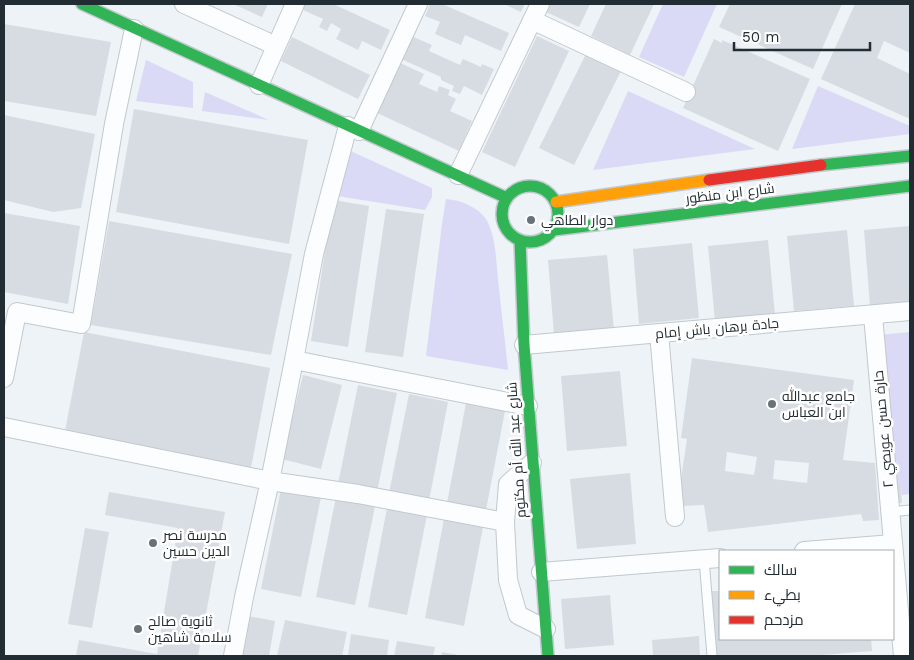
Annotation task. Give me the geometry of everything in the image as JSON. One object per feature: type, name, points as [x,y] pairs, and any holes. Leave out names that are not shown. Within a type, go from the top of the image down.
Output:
[{"type":"main road","points":[[82,4],[506,198]]},
{"type":"main road","name":"شارع ابن منظور","points":[[556,202],[783,169],[910,156]]},
{"type":"main road","points":[[537,186],[545,189],[556,202],[559,212],[558,221],[548,237],[539,241],[520,240],[507,230],[503,222],[503,206],[506,198],[520,187],[537,186]]},
{"type":"main road","name":"شارع ابن منظور","points":[[554,230],[910,186]]},
{"type":"main road","name":"شارع عبد اللّه أم مكتوم","points":[[520,240],[528,406],[548,656]]},
{"type":"street","points":[[184,4],[276,46]]},
{"type":"street","points":[[259,85],[295,4]]},
{"type":"street","points":[[233,656],[244,597],[270,482],[314,254],[353,128],[418,4]]},
{"type":"street","points":[[458,175],[540,4]]},
{"type":"street","points":[[532,20],[686,92]]},
{"type":"street","points":[[4,378],[17,312],[81,324],[114,124],[134,29]]},
{"type":"street","name":"جادة برهان باش إمام","points":[[524,345],[910,312]]},
{"type":"street","name":"حارة حسن عويصي ٢","points":[[873,315],[894,550]]},
{"type":"street","points":[[659,333],[675,517]]},
{"type":"street","points":[[294,360],[528,406]]},
{"type":"street","points":[[4,427],[270,482],[358,494],[505,522]]},
{"type":"street","points":[[532,463],[508,484],[505,522],[508,580],[518,615],[546,629]]},
{"type":"street","points":[[817,550],[893,544]]},
{"type":"street","name":"حارة حسن عويصي ٢","points":[[894,555],[903,656]]},
{"type":"street","points":[[541,572],[712,559]]},
{"type":"lane","points":[[890,512],[910,510]]},
{"type":"lane","points":[[712,559],[712,656]]},
{"type":"shaded area","points":[[663,4],[717,4],[684,77],[639,57]]},
{"type":"shaded area","points":[[146,60],[193,82],[193,108],[136,101]]},
{"type":"shaded area","points":[[818,86],[910,126],[910,134],[792,149]]},
{"type":"shaded area","points":[[628,91],[755,149],[593,170]]},
{"type":"shaded area","points":[[205,92],[269,120],[202,111]]},
{"type":"shaded area","points":[[346,149],[432,188],[432,197],[425,210],[337,196]]},
{"type":"shaded area","points":[[446,199],[474,208],[486,219],[492,233],[508,370],[426,356]]},
{"type":"shaded area","points":[[910,332],[910,494],[902,495],[901,485],[895,485],[879,335]]},
{"type":"building","points":[[233,4],[268,4],[262,17]]},
{"type":"building","points":[[303,4],[333,4],[390,30],[381,50],[362,41],[358,50],[336,39],[341,29],[331,23],[327,31],[319,27],[323,19],[301,9]]},
{"type":"building","points":[[430,4],[442,4],[509,33],[501,51],[465,35],[461,45],[435,34],[440,22],[425,16]]},
{"type":"building","points":[[504,4],[525,4],[521,12]]},
{"type":"building","points":[[550,4],[590,4],[579,27],[546,12]]},
{"type":"building","points":[[606,4],[654,4],[630,55],[591,36]]},
{"type":"building","points":[[730,4],[842,4],[813,69],[719,27]]},
{"type":"building","points":[[855,4],[910,4],[910,53],[884,41],[877,58],[910,74],[910,119],[821,79]]},
{"type":"building","points":[[4,24],[111,42],[96,116],[4,101]]},
{"type":"building","points":[[409,35],[432,45],[429,51],[460,65],[463,59],[481,67],[482,64],[494,69],[482,95],[464,86],[460,94],[452,91],[454,86],[441,80],[441,77],[399,58]]},
{"type":"building","points":[[537,36],[569,51],[515,167],[482,152]]},
{"type":"building","points":[[292,37],[370,75],[358,99],[281,61]]},
{"type":"building","points":[[714,39],[722,43],[722,40],[810,79],[778,151],[683,108]]},
{"type":"building","points":[[587,52],[622,69],[574,165],[539,148]]},
{"type":"building","points":[[398,62],[424,74],[419,84],[437,92],[439,86],[450,90],[448,95],[456,99],[450,111],[472,121],[459,151],[375,112]]},
{"type":"building","points":[[134,109],[308,140],[289,244],[116,212]]},
{"type":"building","points":[[4,115],[95,134],[81,208],[53,212],[4,200]]},
{"type":"building","points":[[333,200],[369,206],[348,347],[311,341]]},
{"type":"building","points":[[386,209],[424,214],[403,357],[365,352]]},
{"type":"building","points":[[4,213],[80,226],[68,304],[4,292]]},
{"type":"building","points":[[109,221],[292,254],[271,355],[91,325]]},
{"type":"building","points":[[910,226],[910,302],[870,306],[864,230]]},
{"type":"building","points":[[847,230],[854,306],[794,311],[787,236]]},
{"type":"building","points":[[768,240],[775,315],[715,321],[708,246]]},
{"type":"building","points":[[692,243],[699,318],[639,324],[633,249]]},
{"type":"building","points":[[607,255],[614,330],[554,335],[548,260]]},
{"type":"building","points":[[84,332],[270,368],[250,473],[64,436]]},
{"type":"building","name":"جامع عبدالله ابن العباس","points":[[692,358],[854,380],[843,460],[875,463],[879,520],[863,521],[861,514],[708,532],[704,505],[681,506],[680,485],[687,439],[681,438]],"holes":[[[727,452],[757,457],[754,475],[725,471]],[[775,460],[809,463],[807,483],[773,479]]]},
{"type":"building","points":[[620,371],[627,446],[567,451],[561,376]]},
{"type":"building","points":[[303,375],[342,385],[321,469],[282,459]]},
{"type":"building","points":[[358,385],[397,393],[377,492],[338,484]]},
{"type":"building","points":[[409,394],[448,402],[429,501],[389,493]]},
{"type":"building","points":[[466,403],[505,411],[486,510],[447,503]]},
{"type":"building","points":[[630,473],[636,544],[577,549],[570,479]]},
{"type":"building","points":[[891,485],[901,485],[902,503],[892,503]]},
{"type":"building","points":[[281,489],[321,497],[301,597],[261,589]]},
{"type":"building","points":[[109,492],[225,512],[198,656],[76,656],[79,640],[157,654],[178,528],[105,515]]},
{"type":"building","points":[[336,497],[375,506],[355,605],[316,597]]},
{"type":"building","points":[[387,508],[427,515],[407,615],[368,607]]},
{"type":"building","points":[[444,519],[483,527],[464,626],[425,618]]},
{"type":"building","points":[[85,528],[109,532],[92,628],[68,624]]},
{"type":"building","points":[[709,591],[719,591],[719,640],[871,640],[872,651],[808,656],[715,656]]},
{"type":"building","points":[[610,595],[614,645],[565,649],[561,599]]},
{"type":"building","points":[[248,616],[275,621],[269,656],[241,656]]},
{"type":"building","points":[[285,620],[347,632],[342,656],[277,656]]},
{"type":"building","points":[[351,634],[389,640],[387,656],[348,656]]},
{"type":"building","points":[[699,636],[700,656],[653,656],[652,640]]},
{"type":"building","points":[[397,641],[435,647],[433,656],[394,656]]},
{"type":"building","points":[[442,652],[458,655],[441,656]]},
{"type":"traffic: fast","points":[[82,4],[507,198]]},
{"type":"traffic: fast","points":[[821,165],[910,156]]},
{"type":"traffic: fast","points":[[525,186],[535,186],[550,194],[556,203],[558,214],[556,225],[550,234],[535,242],[525,242],[514,237],[507,230],[502,219],[502,209],[507,198],[514,191],[525,186]]},
{"type":"traffic: fast","points":[[554,230],[910,186]]},
{"type":"traffic: fast","points":[[520,240],[524,345],[548,656]]},
{"type":"traffic: slow","points":[[556,202],[709,180]]},
{"type":"traffic: jam","points":[[709,180],[821,165]]},
{"type":"place","name":"دوار الطاهي","points":[[531,220]]},
{"type":"place","name":"جامع عبدالله ابن العباس","points":[[772,404]]},
{"type":"place","name":"مدرسة نصر الدين حسين","points":[[153,543]]},
{"type":"place","name":"ثانوية صالح سلامة شاهين","points":[[138,629]]}]
